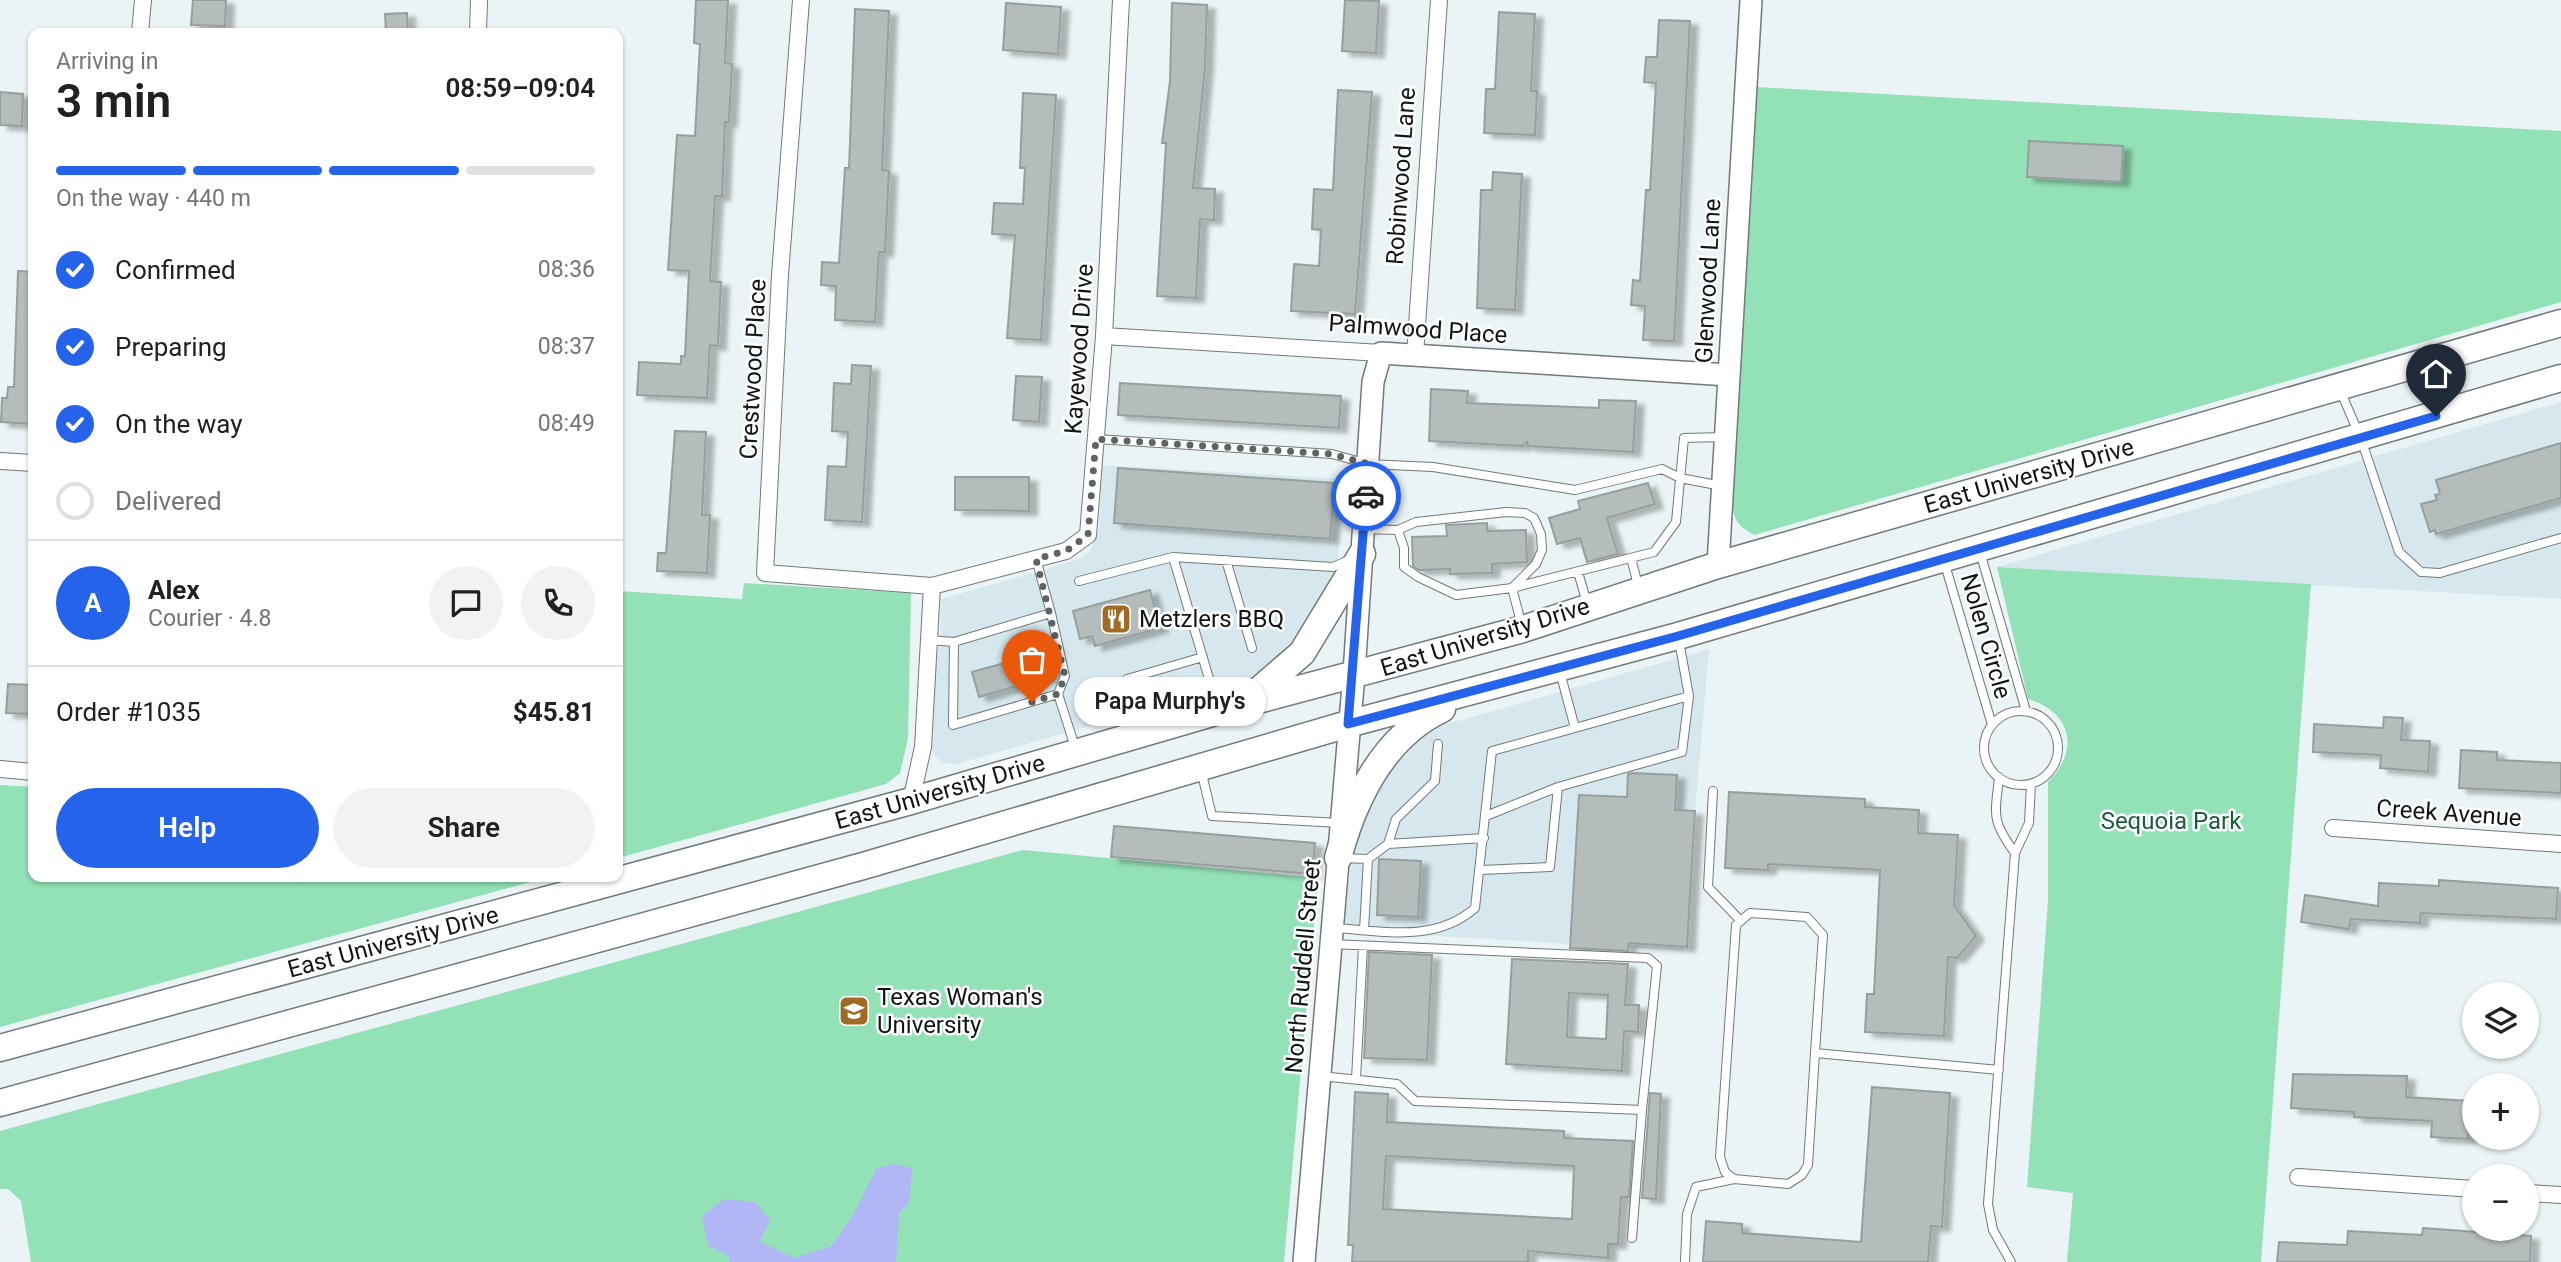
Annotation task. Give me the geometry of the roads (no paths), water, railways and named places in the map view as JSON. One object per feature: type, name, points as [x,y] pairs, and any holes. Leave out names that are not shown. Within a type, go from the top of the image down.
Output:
[{"type":"main road","name":"East University Drive","points":[[623,879],[911,801],[1231,707],[1523,629],[1718,565],[2561,323]]},
{"type":"main road","name":"East University Drive","points":[[0,1103],[823,877],[1348,724],[1678,636],[2361,439],[2561,378]]},
{"type":"main road","points":[[1231,707],[1301,653],[1363,542]]},
{"type":"main road","points":[[1338,858],[1356,802],[1391,748],[1412,727],[1434,713],[1485,689]]},
{"type":"main road","name":"East University Drive","points":[[0,1048],[612,882]]},
{"type":"street","points":[[140,28],[143,0]]},
{"type":"street","points":[[478,28],[479,0]]},
{"type":"street","name":"Crestwood Place","points":[[801,0],[780,275],[765,573],[932,586]]},
{"type":"street","name":"Kayewood Drive","points":[[932,586],[1066,551],[1088,535],[1104,336],[1121,0]]},
{"type":"street","name":"Robinwood Lane","points":[[1415,355],[1438,0]]},
{"type":"street","name":"Glenwood Lane","points":[[1718,565],[1751,0]]},
{"type":"street","name":"Palmwood Place","points":[[1104,336],[1729,375]]},
{"type":"street","points":[[1354,674],[1373,382],[1381,353]]},
{"type":"street","points":[[0,461],[28,463]]},
{"type":"street","points":[[911,801],[923,747],[932,586]]},
{"type":"street","name":"North Ruddell Street","points":[[1304,1262],[1354,674]]},
{"type":"street","points":[[0,769],[28,772]]},
{"type":"street","name":"Creek Avenue","points":[[2333,828],[2561,844]]},
{"type":"street","points":[[2298,1177],[2462,1188]]},
{"type":"street","points":[[2539,1194],[2561,1195]]},
{"type":"lane","points":[[2339,387],[2361,439],[2399,552],[2421,572],[2440,573],[2561,538]]},
{"type":"lane","points":[[1398,530],[1404,548],[1404,566],[1418,577],[1456,595],[1512,588],[1654,552],[1676,522],[1684,438],[1725,437]]},
{"type":"lane","points":[[1096,439],[1260,447],[1332,454],[1368,464],[1433,467],[1575,490],[1662,469],[1680,478],[1722,486]]},
{"type":"lane","points":[[1079,581],[1173,557],[1333,567],[1363,542],[1416,522],[1506,512],[1525,513],[1534,518],[1541,534],[1542,550],[1536,564],[1512,588]]},
{"type":"lane","name":"Nolen Circle","points":[[1979,548],[2026,711]]},
{"type":"lane","points":[[1173,557],[1203,657],[1231,707]]},
{"type":"lane","points":[[1631,558],[1639,589]]},
{"type":"lane","name":"Nolen Circle","points":[[1943,558],[1992,725]]},
{"type":"lane","points":[[1036,559],[1065,676],[1058,694],[1076,753]]},
{"type":"lane","points":[[1226,560],[1252,648]]},
{"type":"lane","points":[[1578,572],[1588,606]]},
{"type":"lane","points":[[1512,588],[1523,629]]},
{"type":"lane","points":[[929,640],[954,642],[1051,613]]},
{"type":"lane","points":[[1486,816],[1558,787],[1682,752],[1689,696],[1678,636]]},
{"type":"lane","points":[[954,642],[953,725],[1058,694]]},
{"type":"lane","points":[[1142,733],[1127,679],[1203,657]]},
{"type":"lane","points":[[1560,669],[1575,728]]},
{"type":"lane","points":[[1332,936],[1364,930],[1420,934],[1460,921],[1475,908],[1492,751],[1689,696]]},
{"type":"lane","points":[[2026,711],[2049,722],[2059,745],[2052,770],[2031,784],[2019,785],[1999,777],[1985,757],[1986,735],[2001,716],[2026,711]]},
{"type":"lane","points":[[1388,844],[1396,819],[1435,781],[1438,744]]},
{"type":"lane","points":[[1200,767],[1212,816],[1341,823]]},
{"type":"lane","points":[[1999,777],[1997,828],[2015,853]]},
{"type":"lane","points":[[2011,1262],[1993,1230],[1988,1204],[2015,853],[2029,823],[2031,784]]},
{"type":"lane","points":[[1481,870],[1550,867],[1558,787]]},
{"type":"lane","points":[[1713,791],[1708,887],[1741,921]]},
{"type":"lane","points":[[1338,858],[1368,859],[1388,844],[1484,838]]},
{"type":"lane","points":[[1364,930],[1368,859]]},
{"type":"lane","points":[[1685,1262],[1686,1214],[1696,1187],[1734,1179],[1788,1184],[1802,1175],[1808,1165],[1824,935],[1807,917],[1750,913],[1736,925],[1720,1157],[1725,1172],[1734,1179]]},
{"type":"lane","points":[[1332,936],[1363,946],[1648,958],[1657,966],[1632,1237]]},
{"type":"lane","points":[[1356,1079],[1363,946]]},
{"type":"lane","points":[[1815,1053],[1999,1069]]},
{"type":"lane","points":[[1321,1076],[1397,1084],[1415,1101],[1642,1110]]},
{"type":"water","points":[[894,1164],[912,1168],[909,1202],[899,1213],[896,1262],[730,1262],[729,1256],[708,1246],[702,1216],[724,1199],[755,1202],[770,1220],[760,1241],[794,1258],[831,1246],[851,1218],[877,1168]]},
{"type":"place","name":"Metzlers BBQ","points":[[1116,619]]},
{"type":"place","name":"Papa Murphy's","points":[[1032,702]]},
{"type":"place","name":"Texas Woman's University","points":[[854,1011]]},
{"type":"park label","name":"Sequoia Park","points":[[2171,821]]}]
